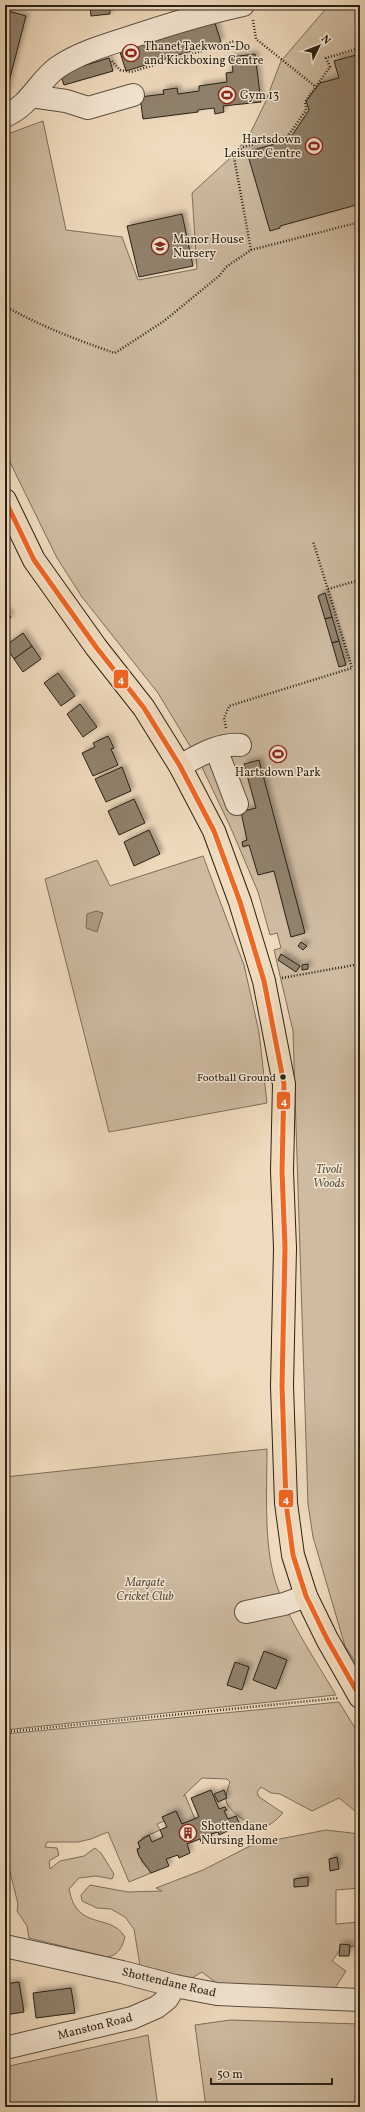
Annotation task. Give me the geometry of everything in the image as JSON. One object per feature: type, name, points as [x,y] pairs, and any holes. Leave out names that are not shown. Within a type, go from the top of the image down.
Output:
[{"type":"main road","points":[[5,500],[34,560],[96,646],[144,708],[180,766],[214,831],[240,902],[264,981],[284,1084],[282,1171],[285,1248],[282,1386],[286,1503],[293,1555],[306,1596],[327,1639],[360,1696]]},
{"type":"street","points":[[5,116],[22,107],[57,68],[76,56],[183,20],[247,10]]},
{"type":"street","points":[[31,96],[66,101],[88,108],[132,95]]},
{"type":"street","points":[[180,766],[197,756],[228,746],[237,804]]},
{"type":"street","points":[[246,1612],[284,1604],[306,1596]]},
{"type":"street","name":"Shottendane Road","points":[[5,1946],[122,1972],[175,1986],[217,1994],[360,2000]]},
{"type":"street","name":"Manston Road","points":[[5,2048],[132,2018],[157,2007],[168,1999],[175,1986]]},
{"type":"path","points":[[247,10],[256,39],[316,87]]},
{"type":"path","points":[[112,61],[120,70],[131,72],[235,41]]},
{"type":"path","points":[[251,250],[234,157],[243,147],[288,136],[306,110],[305,102],[330,67],[326,58],[360,48]]},
{"type":"path","points":[[5,306],[72,339],[115,353],[164,321],[219,276],[226,267],[251,250],[360,222]]},
{"type":"path","points":[[228,746],[224,718],[229,706],[352,668],[313,540]]},
{"type":"path","points":[[328,590],[360,580]]},
{"type":"path","points":[[264,981],[360,964]]},
{"type":"path","points":[[5,1732],[360,1696]]},
{"type":"green space","name":"Hartsdown Park","points":[[329,5],[360,5],[360,1669],[345,1646],[313,1537],[308,1504],[293,1031],[274,950],[281,948],[277,933],[270,935],[258,892],[230,826],[199,761],[158,693],[82,597],[57,558],[5,452],[5,135],[43,121],[66,230],[122,237],[138,280],[197,269],[192,193],[229,159],[249,136],[265,103],[281,61]]},
{"type":"green space","points":[[203,856],[244,965],[259,1032],[267,1103],[109,1132],[45,879],[97,860],[110,886]]},
{"type":"green space","name":"Margate Cricket Club","points":[[267,1449],[267,1528],[273,1573],[284,1604],[292,1620],[336,1695],[5,1730],[5,1477]]},
{"type":"green space","points":[[339,1702],[360,1736],[360,1815],[339,1798],[312,1811],[280,1794],[271,1793],[261,1787],[257,1792],[259,1797],[283,1813],[275,1821],[268,1825],[254,1825],[243,1820],[227,1804],[226,1796],[230,1782],[227,1779],[202,1778],[183,1796],[185,1795],[195,1819],[182,1824],[176,1811],[163,1817],[164,1821],[157,1824],[160,1830],[142,1838],[142,1840],[138,1842],[140,1848],[137,1850],[142,1862],[146,1867],[148,1866],[151,1873],[129,1882],[108,1832],[91,1839],[78,1842],[47,1842],[45,1847],[57,1848],[59,1855],[49,1861],[50,1869],[60,1861],[84,1856],[95,1848],[101,1853],[114,1874],[112,1879],[96,1876],[79,1878],[69,1889],[73,1902],[79,1911],[94,1920],[111,1925],[119,1930],[125,1937],[117,1952],[107,1957],[29,1938],[27,1926],[17,1911],[18,1904],[5,1852],[5,1734]]},
{"type":"green space","points":[[326,1830],[360,1834],[360,1888],[336,1890],[336,1924],[360,1922],[360,1944],[340,1950],[332,1961],[346,1971],[333,1991],[219,1985],[202,1972],[190,1979],[140,1966],[134,1929],[125,1917],[111,1909],[97,1908],[82,1901],[81,1895],[90,1885],[128,1892],[162,1891],[156,1888],[203,1870],[254,1844]],"holes":[[[308,1877],[308,1885],[295,1887],[294,1879]]]},
{"type":"green space","points":[[230,2020],[360,2024],[360,2107],[206,2107],[195,2025]]},
{"type":"green space","points":[[148,2035],[158,2107],[5,2107],[5,2067]]},
{"type":"shaded area","points":[[96,911],[103,913],[97,932],[86,928],[87,914]]},
{"type":"building","points":[[90,5],[110,5],[110,14],[91,16]]},
{"type":"building","points":[[5,10],[26,16],[5,97]]},
{"type":"building","points":[[214,20],[221,42],[126,71],[119,49]]},
{"type":"building","points":[[255,54],[261,102],[223,106],[224,112],[215,114],[214,108],[198,110],[198,112],[143,119],[140,97],[164,94],[163,90],[177,88],[178,94],[199,91],[199,86],[227,82],[226,73],[233,72],[231,57]]},
{"type":"building","name":"Hartsdown Leisure Centre","points":[[360,54],[360,162],[358,162],[360,170],[360,204],[280,226],[280,228],[270,231],[247,152],[289,140],[309,110],[306,101],[320,83],[339,78],[334,61]]},
{"type":"building","points":[[109,58],[113,71],[64,85],[60,73]]},
{"type":"building","name":"Manor House Nursery","points":[[182,214],[193,266],[139,277],[127,226]]},
{"type":"building","points":[[325,593],[332,617],[325,619],[318,596]]},
{"type":"building","points":[[5,609],[11,617],[5,621]]},
{"type":"building","points":[[332,617],[339,641],[332,643],[325,619]]},
{"type":"building","points":[[23,633],[32,646],[14,659],[5,646]]},
{"type":"building","points":[[339,641],[346,665],[339,667],[332,643]]},
{"type":"building","points":[[32,646],[41,659],[23,672],[14,659]]},
{"type":"building","points":[[58,673],[75,696],[61,706],[44,683]]},
{"type":"building","points":[[80,704],[97,727],[83,737],[67,714]]},
{"type":"building","points":[[108,736],[114,748],[111,749],[118,765],[93,776],[82,753],[95,747],[93,743]]},
{"type":"building","points":[[259,760],[305,933],[291,937],[274,871],[258,875],[249,845],[243,847],[242,842],[247,840],[241,812],[256,808],[244,764]]},
{"type":"building","points":[[122,767],[131,791],[106,802],[95,779]]},
{"type":"building","points":[[134,799],[145,823],[119,835],[108,811]]},
{"type":"building","points":[[149,830],[160,854],[134,866],[124,842]]},
{"type":"building","points":[[301,942],[307,946],[303,950],[298,946]]},
{"type":"building","points":[[281,954],[300,966],[296,972],[278,960]]},
{"type":"building","points":[[308,964],[308,969],[302,970],[302,965]]},
{"type":"building","points":[[264,1651],[287,1660],[276,1689],[253,1680]]},
{"type":"building","points":[[235,1662],[249,1667],[242,1690],[227,1685]]},
{"type":"building","name":"Shottendane Nursing Home","points":[[211,1790],[219,1809],[225,1807],[227,1810],[224,1811],[228,1819],[236,1816],[240,1825],[219,1835],[218,1832],[211,1834],[212,1838],[201,1842],[200,1839],[187,1844],[190,1853],[179,1858],[178,1855],[166,1859],[169,1866],[151,1873],[139,1856],[137,1849],[140,1848],[138,1842],[149,1835],[152,1842],[163,1837],[160,1830],[167,1827],[162,1817],[176,1811],[182,1824],[199,1817],[191,1798]]},
{"type":"building","points":[[224,1790],[227,1798],[218,1802],[214,1794]]},
{"type":"building","points":[[337,1857],[339,1869],[330,1871],[329,1859]]},
{"type":"building","points":[[308,1877],[308,1886],[294,1887],[294,1879]]},
{"type":"building","points":[[340,1944],[350,1945],[349,1956],[339,1956]]},
{"type":"building","points":[[19,1982],[24,2012],[5,2015],[5,1984]]},
{"type":"building","points":[[71,1988],[75,2013],[36,2018],[33,1993]]},
{"type":"transit line","name":"4","points":[[5,500],[34,560],[96,647],[144,708],[180,766],[214,831],[240,902],[264,981],[284,1084],[282,1171],[285,1248],[282,1386],[286,1503],[293,1555],[306,1596],[327,1639],[360,1697]]},
{"type":"place","name":"Thanet Taekwon-Do and Kickboxing Centre","points":[[131,53]]},
{"type":"place","name":"Gym 13","points":[[227,95]]},
{"type":"place","name":"Hartsdown Leisure Centre","points":[[314,146]]},
{"type":"place","name":"Manor House Nursery","points":[[160,246]]},
{"type":"place","name":"Hartsdown Park","points":[[278,754]]},
{"type":"place","name":"Football Ground","points":[[283,1077]]},
{"type":"place","name":"Shottendane Nursing Home","points":[[188,1833]]},
{"type":"park label","name":"Tivoli Woods","points":[[329,1176]]}]
